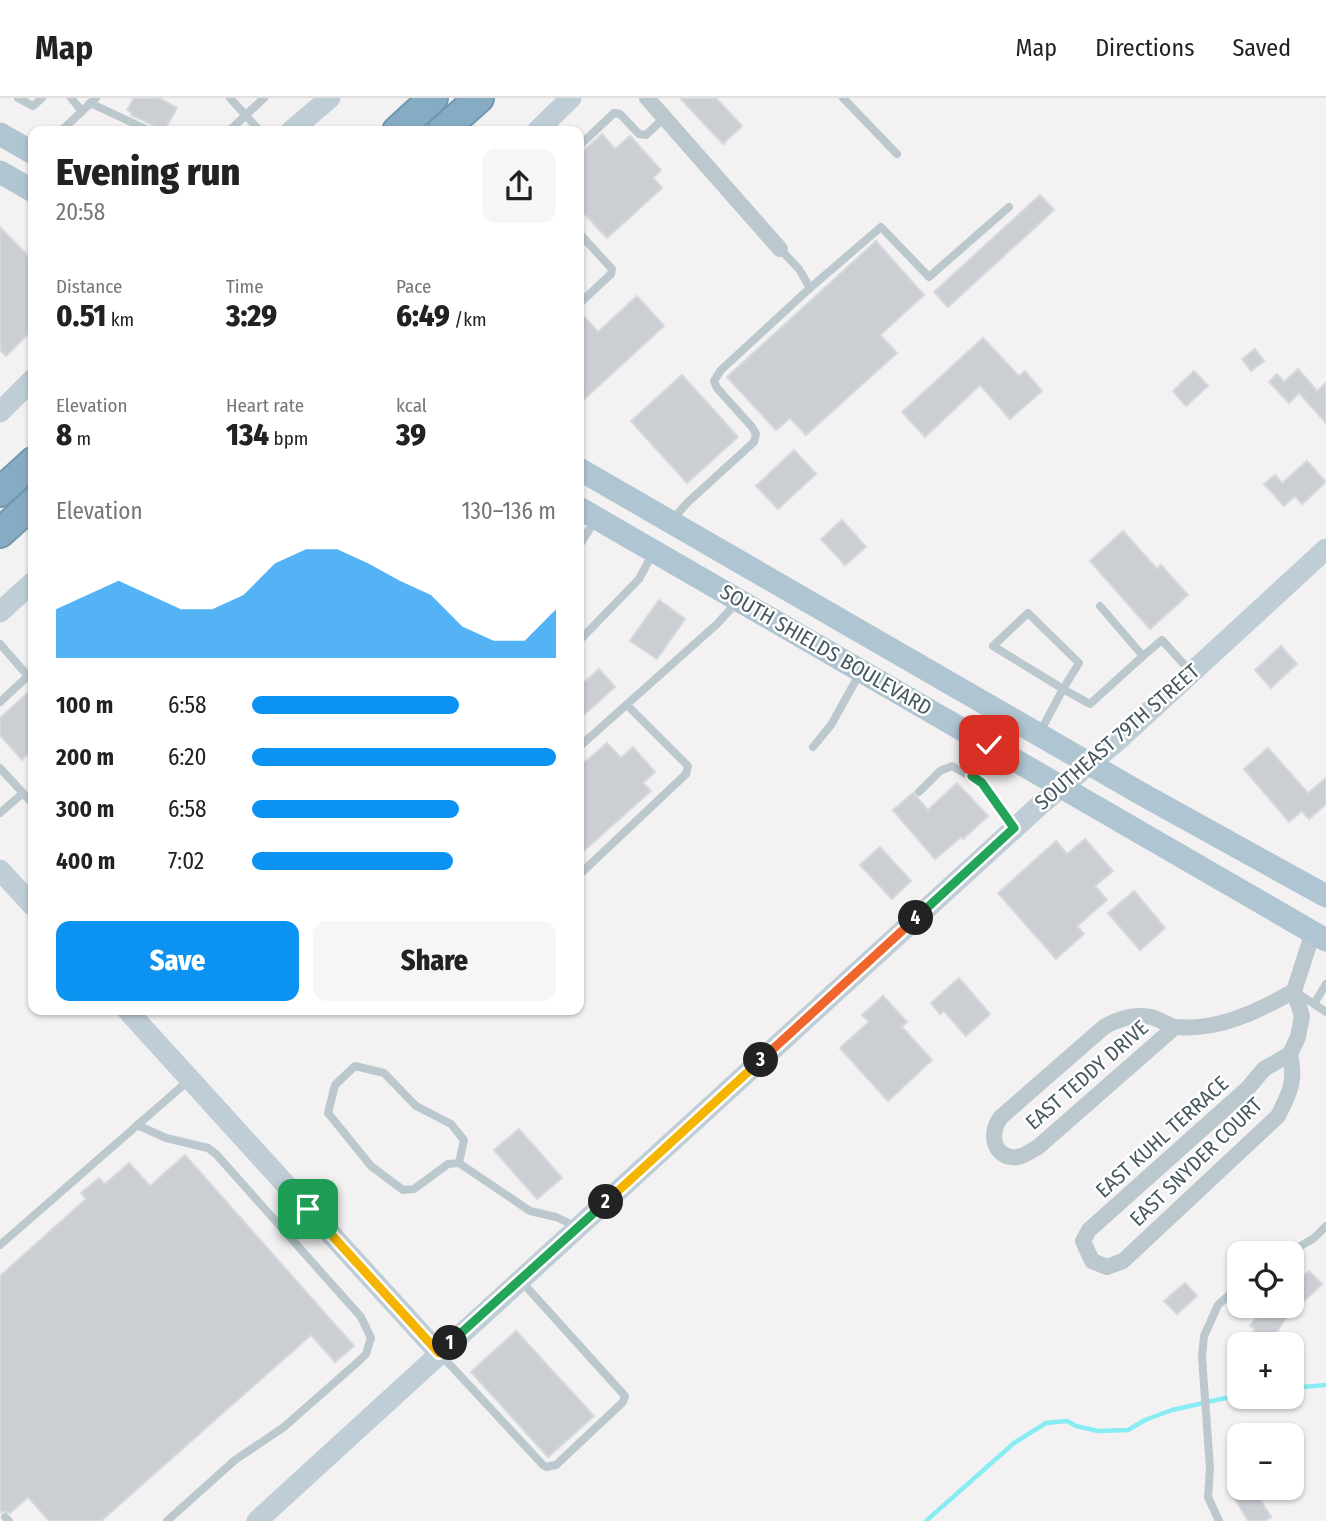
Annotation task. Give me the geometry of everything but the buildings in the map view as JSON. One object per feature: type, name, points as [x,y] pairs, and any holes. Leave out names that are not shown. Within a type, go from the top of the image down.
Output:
[{"type":"highway","points":[[402,126],[433,98]]},
{"type":"highway","points":[[448,126],[479,98]]},
{"type":"highway","points":[[0,492],[28,467]]},
{"type":"highway","points":[[0,533],[28,508]]},
{"type":"main road","points":[[0,134],[28,150]]},
{"type":"main road","points":[[0,172],[28,188]]},
{"type":"main road","name":"SOUTH SHIELDS BOULEVARD","points":[[584,473],[1089,764],[1326,896]]},
{"type":"main road","points":[[621,531],[635,502]]},
{"type":"main road","name":"SOUTH SHIELDS BOULEVARD","points":[[588,513],[1320,936]]},
{"type":"street","points":[[297,126],[330,98]]},
{"type":"street","points":[[542,126],[571,98]]},
{"type":"street","points":[[647,98],[780,249]]},
{"type":"street","points":[[3,402],[28,383]]},
{"type":"street","name":"SOUTHEAST 79TH STREET","points":[[257,1521],[1014,828],[1089,764],[1326,549]]},
{"type":"street","points":[[0,612],[28,587]]},
{"type":"street","points":[[0,870],[28,901]]},
{"type":"street","points":[[1175,1027],[1222,1023],[1268,1006],[1294,991],[1320,936]]},
{"type":"street","name":"EAST SNYDER COURT","points":[[1092,1261],[1107,1268],[1123,1261],[1278,1116],[1290,1091],[1294,1071],[1290,1054],[1298,1037],[1302,1016],[1294,991]]},
{"type":"street","points":[[132,1015],[439,1353]]},
{"type":"street","name":"EAST TEDDY DRIVE","points":[[1151,1017],[1175,1027],[1038,1147],[1020,1157],[1009,1156],[999,1150],[992,1133],[1001,1117],[1104,1027],[1116,1020],[1151,1017]]},
{"type":"street","name":"EAST KUHL TERRACE","points":[[1092,1261],[1083,1241],[1089,1230],[1248,1088],[1264,1069],[1290,1054]]},
{"type":"lane","points":[[18,98],[33,106],[42,98]]},
{"type":"lane","points":[[71,98],[82,111]]},
{"type":"lane","points":[[230,98],[255,126]]},
{"type":"lane","points":[[234,126],[264,98]]},
{"type":"lane","points":[[844,98],[897,154]]},
{"type":"lane","points":[[66,126],[93,101],[140,126]]},
{"type":"lane","points":[[584,141],[614,113],[620,114],[639,134],[646,135],[664,118]]},
{"type":"lane","points":[[670,522],[703,487],[754,442],[756,434],[752,427],[717,388],[714,381],[721,370],[881,227],[929,277],[1009,207]]},
{"type":"lane","points":[[584,239],[612,270],[584,299]]},
{"type":"lane","points":[[780,249],[799,269],[810,288]]},
{"type":"lane","points":[[584,636],[639,579],[654,550]]},
{"type":"lane","points":[[584,743],[717,624],[739,600]]},
{"type":"lane","points":[[1100,606],[1143,656]]},
{"type":"lane","points":[[1039,735],[1063,689],[1079,663],[1028,613],[993,646],[1063,689],[1090,704],[1162,640],[1191,672]]},
{"type":"lane","points":[[0,644],[28,671]]},
{"type":"lane","points":[[813,747],[831,725],[862,671]]},
{"type":"lane","points":[[0,702],[28,677]]},
{"type":"lane","points":[[584,870],[687,774],[688,766],[627,705]]},
{"type":"lane","points":[[972,776],[989,745]]},
{"type":"lane","points":[[919,792],[940,771],[952,765],[982,783],[1014,828]]},
{"type":"lane","points":[[0,768],[28,798]]},
{"type":"lane","points":[[0,813],[23,793]]},
{"type":"lane","points":[[1314,1004],[1326,984]]},
{"type":"lane","points":[[1294,991],[1326,1012]]},
{"type":"lane","points":[[459,1163],[464,1140],[451,1124],[416,1107],[384,1073],[355,1066],[335,1085],[328,1113],[371,1166],[403,1190],[414,1189],[448,1164],[459,1163],[530,1211],[556,1217],[578,1227]]},
{"type":"lane","points":[[0,1245],[190,1079]]},
{"type":"lane","points":[[136,1125],[166,1138],[208,1148],[216,1154],[360,1317],[371,1338],[366,1354],[360,1360],[284,1427],[235,1460],[167,1521]]},
{"type":"lane","points":[[1304,1244],[1326,1226]]},
{"type":"lane","points":[[439,1353],[543,1465],[547,1468],[556,1465],[623,1402],[625,1396],[520,1280]]},
{"type":"lane","points":[[1219,1521],[1208,1497],[1210,1468],[1202,1357],[1204,1336],[1218,1305],[1227,1297]]},
{"type":"waterway","points":[[1304,1387],[1326,1385]]},
{"type":"waterway","points":[[926,1521],[1014,1443],[1046,1423],[1067,1421],[1098,1431],[1128,1430],[1172,1410],[1227,1398]]},
{"type":"route","points":[[308,1209],[439,1353],[1014,828],[982,783],[972,776],[989,745]]}]
